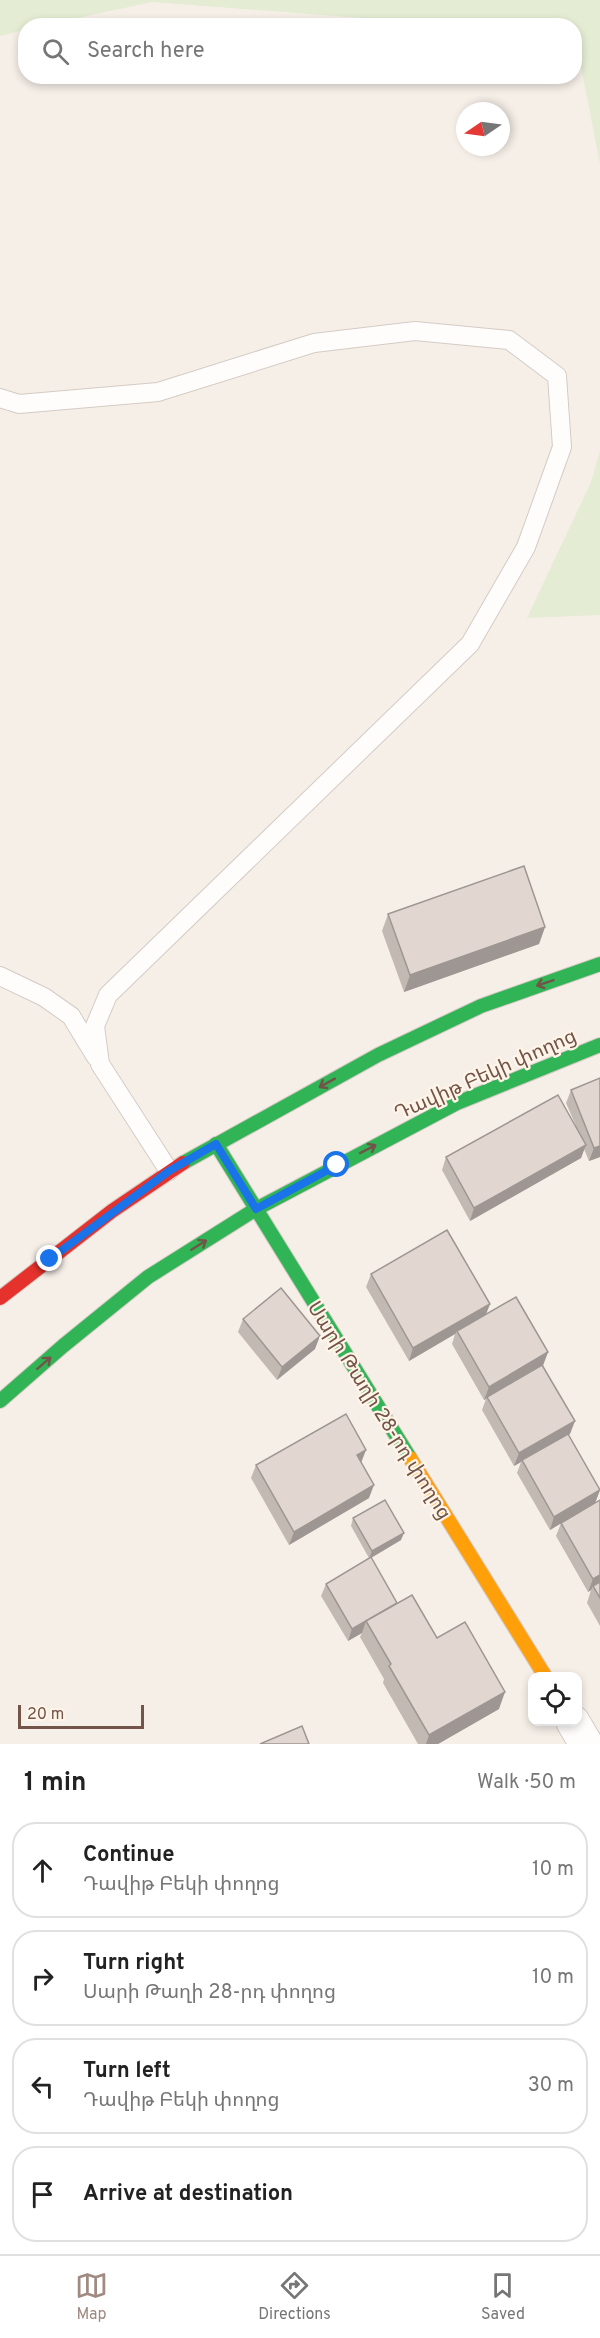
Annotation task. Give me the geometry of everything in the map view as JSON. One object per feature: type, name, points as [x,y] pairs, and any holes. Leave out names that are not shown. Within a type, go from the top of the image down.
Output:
[{"type":"main road","points":[[0,1298],[112,1211],[169,1171],[216,1144],[378,1055],[481,1006],[600,964]]},
{"type":"main road","name":"Դավիթ Բեկի փողոց","points":[[0,1401],[148,1277],[256,1209],[457,1103],[600,1045]]},
{"type":"main road","name":"Սարի Թաղի 28-րդ փողոց","points":[[216,1144],[542,1672]]},
{"type":"street","points":[[575,1726],[586,1744]]},
{"type":"lane","points":[[0,398],[19,404],[158,392],[314,343],[415,331],[509,340],[556,376],[562,447],[526,547],[470,644],[108,995],[95,1026],[100,1064]]},
{"type":"lane","points":[[0,976],[44,997],[71,1016],[169,1171]]},
{"type":"green space","points":[[0,0],[600,0],[600,164],[582,72],[582,18],[361,18],[152,2],[78,18],[18,18],[18,32],[0,36]]},
{"type":"green space","points":[[600,451],[600,615],[527,618],[591,482]]},
{"type":"building","points":[[524,866],[545,927],[410,975],[388,914]]},
{"type":"building","points":[[600,1078],[600,1146],[594,1148],[571,1090]]},
{"type":"building","points":[[558,1095],[586,1145],[474,1208],[446,1157]]},
{"type":"building","points":[[447,1230],[490,1304],[413,1348],[371,1274]]},
{"type":"building","points":[[281,1288],[320,1336],[282,1367],[243,1319]]},
{"type":"building","points":[[516,1297],[548,1352],[489,1387],[457,1331]]},
{"type":"building","points":[[542,1365],[575,1421],[519,1453],[487,1397]]},
{"type":"building","points":[[346,1414],[366,1450],[357,1455],[374,1485],[294,1532],[256,1465]]},
{"type":"building","points":[[568,1434],[600,1490],[554,1517],[522,1460]]},
{"type":"building","points":[[385,1500],[404,1533],[372,1551],[353,1518]]},
{"type":"building","points":[[600,1500],[600,1575],[593,1579],[561,1523]]},
{"type":"building","points":[[371,1557],[397,1603],[352,1629],[326,1584]]},
{"type":"building","points":[[600,1582],[600,1598],[593,1586]]},
{"type":"building","points":[[412,1595],[437,1638],[465,1622],[505,1692],[429,1735],[366,1621]]},
{"type":"building","points":[[302,1726],[309,1744],[260,1744]]},
{"type":"traffic: fast","points":[[183,1163],[378,1055],[481,1006],[600,964]]},
{"type":"traffic: fast","points":[[0,1401],[148,1277],[256,1209],[457,1103],[600,1045]]},
{"type":"traffic: fast","points":[[216,1144],[410,1458]]},
{"type":"traffic: slow","points":[[410,1458],[543,1672]]},
{"type":"traffic: jam","points":[[0,1298],[112,1211],[183,1163]]},
{"type":"route","points":[[50,1259],[169,1171],[216,1144],[256,1209],[337,1165]]}]
